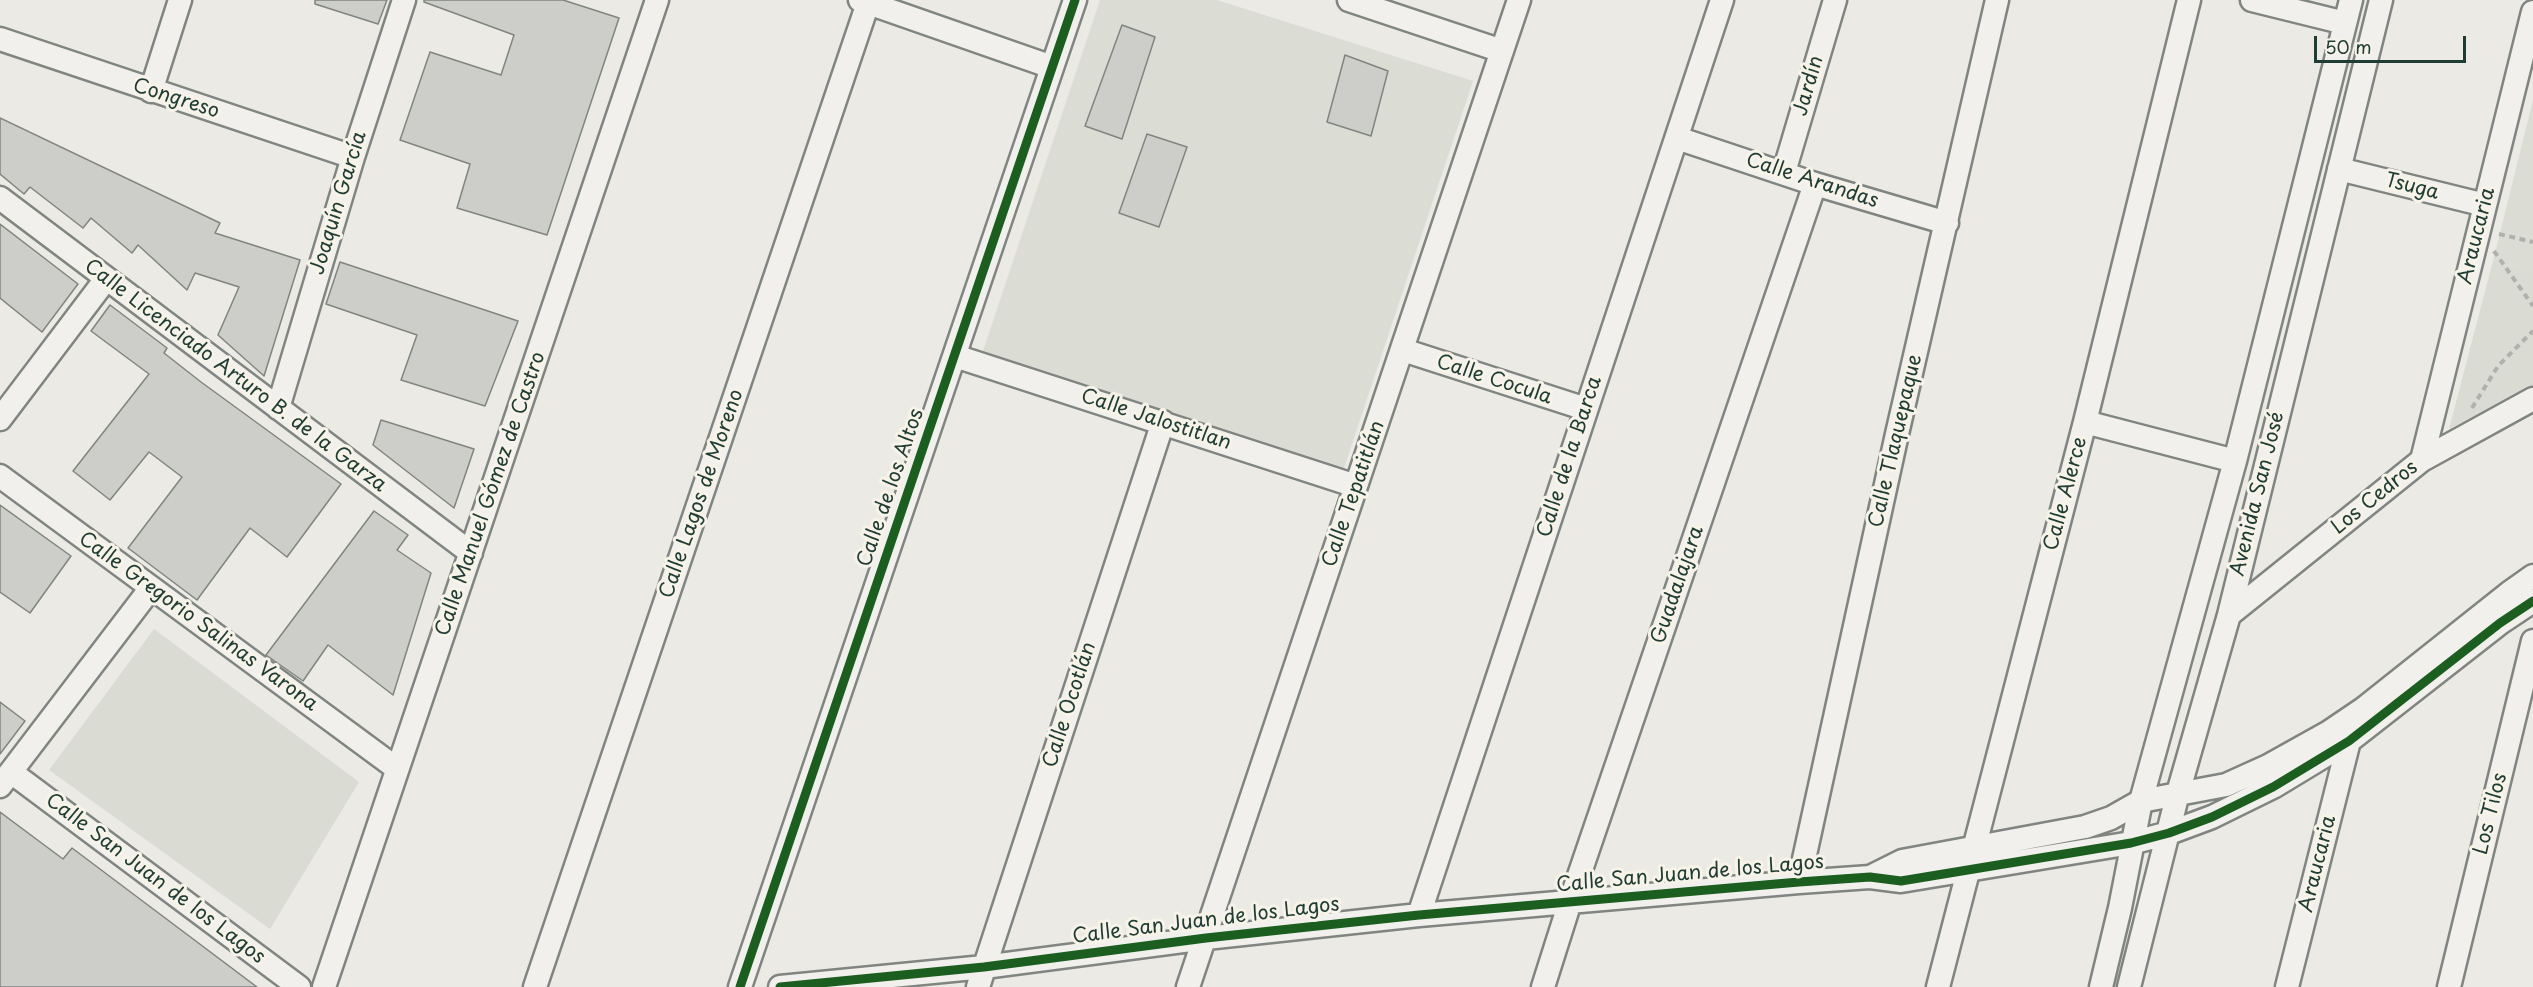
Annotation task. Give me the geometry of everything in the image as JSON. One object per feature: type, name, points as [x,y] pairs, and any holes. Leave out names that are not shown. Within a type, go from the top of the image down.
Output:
[{"type":"street","points":[[151,91],[180,0]]},
{"type":"street","name":"Joaquín García","points":[[278,408],[352,157],[404,0]]},
{"type":"street","name":"Calle Manuel Gómez de Castro","points":[[324,987],[657,0]]},
{"type":"street","name":"Calle de los Altos","points":[[740,987],[1076,0]]},
{"type":"street","points":[[1349,0],[1502,51]]},
{"type":"street","name":"Calle Tepatitlán","points":[[1188,987],[1519,0]]},
{"type":"street","name":"Calle de la Barca","points":[[1419,915],[1722,0]]},
{"type":"street","name":"Jardín","points":[[1784,172],[1835,0]]},
{"type":"street","name":"Calle Tlaquepaque","points":[[1799,882],[1897,434],[1997,0]]},
{"type":"street","name":"Calle Alerce","points":[[1938,987],[2085,422],[2189,0]]},
{"type":"street","points":[[2252,0],[2345,23]]},
{"type":"street","name":"Avenida San José","points":[[2101,987],[2120,908],[2141,801],[2235,461],[2351,0]]},
{"type":"street","name":"Avenida San José","points":[[2129,987],[2178,793],[2229,615],[2297,332],[2381,0]]},
{"type":"street","points":[[866,1],[1052,67]]},
{"type":"street","name":"Calle Lagos de Moreno","points":[[535,987],[866,1]]},
{"type":"street","name":"Araucaria","points":[[2422,460],[2533,12]]},
{"type":"street","name":"Congreso","points":[[0,39],[352,157]]},
{"type":"street","name":"Calle Arandas","points":[[1677,138],[1815,184],[1947,223]]},
{"type":"street","name":"Tsuga","points":[[2339,169],[2485,205]]},
{"type":"street","name":"Guadalajara","points":[[1543,987],[1815,184]]},
{"type":"street","name":"Calle Licenciado Arturo B. de la Garza","points":[[0,198],[471,554]]},
{"type":"street","points":[[0,419],[106,279]]},
{"type":"street","points":[[2269,327],[2297,332]]},
{"type":"street","name":"Calle Cocula","points":[[1402,351],[1586,409]]},
{"type":"street","name":"Calle Jalostitlan","points":[[955,356],[1356,486]]},
{"type":"street","name":"Los Cedros","points":[[2229,615],[2422,460],[2533,399]]},
{"type":"street","name":"Calle Ocotlán","points":[[981,977],[1163,422]]},
{"type":"street","points":[[2085,422],[2235,461]]},
{"type":"street","name":"Calle Gregorio Salinas Varona","points":[[0,476],[396,768]]},
{"type":"street","name":"Calle San Juan de los Lagos","points":[[1870,877],[1902,861],[2085,827],[2111,818],[2141,801],[2226,785],[2268,766],[2329,732],[2363,709],[2533,576]]},
{"type":"street","points":[[5,779],[151,588]]},
{"type":"street","name":"Calle San Juan de los Lagos","points":[[780,987],[981,977],[1206,938],[1419,915],[1799,882],[1870,877],[1901,881],[2131,843],[2169,834],[2212,817],[2273,787],[2349,741],[2500,623],[2533,601]]},
{"type":"street","name":"Los Tilos","points":[[2449,987],[2533,641]]},
{"type":"street","name":"Araucaria","points":[[2287,987],[2349,741]]},
{"type":"street","name":"Calle San Juan de los Lagos","points":[[5,779],[299,987]]},
{"type":"path","points":[[2479,229],[2533,242]]},
{"type":"path","points":[[2479,229],[2533,306]]},
{"type":"path","points":[[2466,416],[2498,366],[2533,331]]},
{"type":"shaded area","points":[[1100,0],[1217,0],[1473,81],[1343,471],[982,354]]},
{"type":"shaded area","points":[[2533,100],[2533,272],[2493,261]]},
{"type":"shaded area","points":[[2493,261],[2533,272],[2533,386],[2449,429]]},
{"type":"shaded area","points":[[154,629],[359,782],[270,929],[49,770]]},
{"type":"building","points":[[315,0],[387,0],[378,24],[315,4]]},
{"type":"building","points":[[424,0],[563,0],[619,18],[547,235],[457,208],[470,164],[400,140],[430,52],[501,75],[514,35],[424,2]]},
{"type":"building","points":[[1122,25],[1155,37],[1122,139],[1085,126]]},
{"type":"building","points":[[1345,55],[1388,71],[1371,136],[1327,122]]},
{"type":"building","points":[[0,118],[220,223],[215,233],[300,260],[264,376],[218,335],[239,287],[195,273],[187,290],[138,245],[132,253],[91,218],[83,228],[30,187],[24,194],[0,174]]},
{"type":"building","points":[[1147,134],[1187,147],[1159,227],[1119,213]]},
{"type":"building","points":[[0,224],[78,284],[42,332],[0,298]]},
{"type":"building","points":[[340,262],[518,321],[485,406],[401,380],[417,335],[326,304]]},
{"type":"building","points":[[110,305],[167,348],[164,353],[201,382],[341,484],[287,557],[250,528],[197,600],[128,548],[182,477],[149,452],[110,500],[73,471],[149,374],[91,331]]},
{"type":"building","points":[[381,420],[474,449],[454,508],[373,445]]},
{"type":"building","points":[[0,505],[71,556],[30,613],[0,592]]},
{"type":"building","points":[[374,511],[408,535],[397,550],[431,573],[393,695],[328,645],[303,681],[266,655]]},
{"type":"building","points":[[0,702],[25,721],[0,754]]},
{"type":"building","points":[[0,812],[63,859],[72,848],[257,987],[0,987]]},
{"type":"cycle path","points":[[740,987],[1075,0]]},
{"type":"cycle path","points":[[780,987],[984,967],[1206,938],[1419,915],[1799,882],[1870,877],[1901,881],[2131,843],[2169,833],[2212,817],[2273,787],[2349,741],[2500,623],[2533,601]]}]
